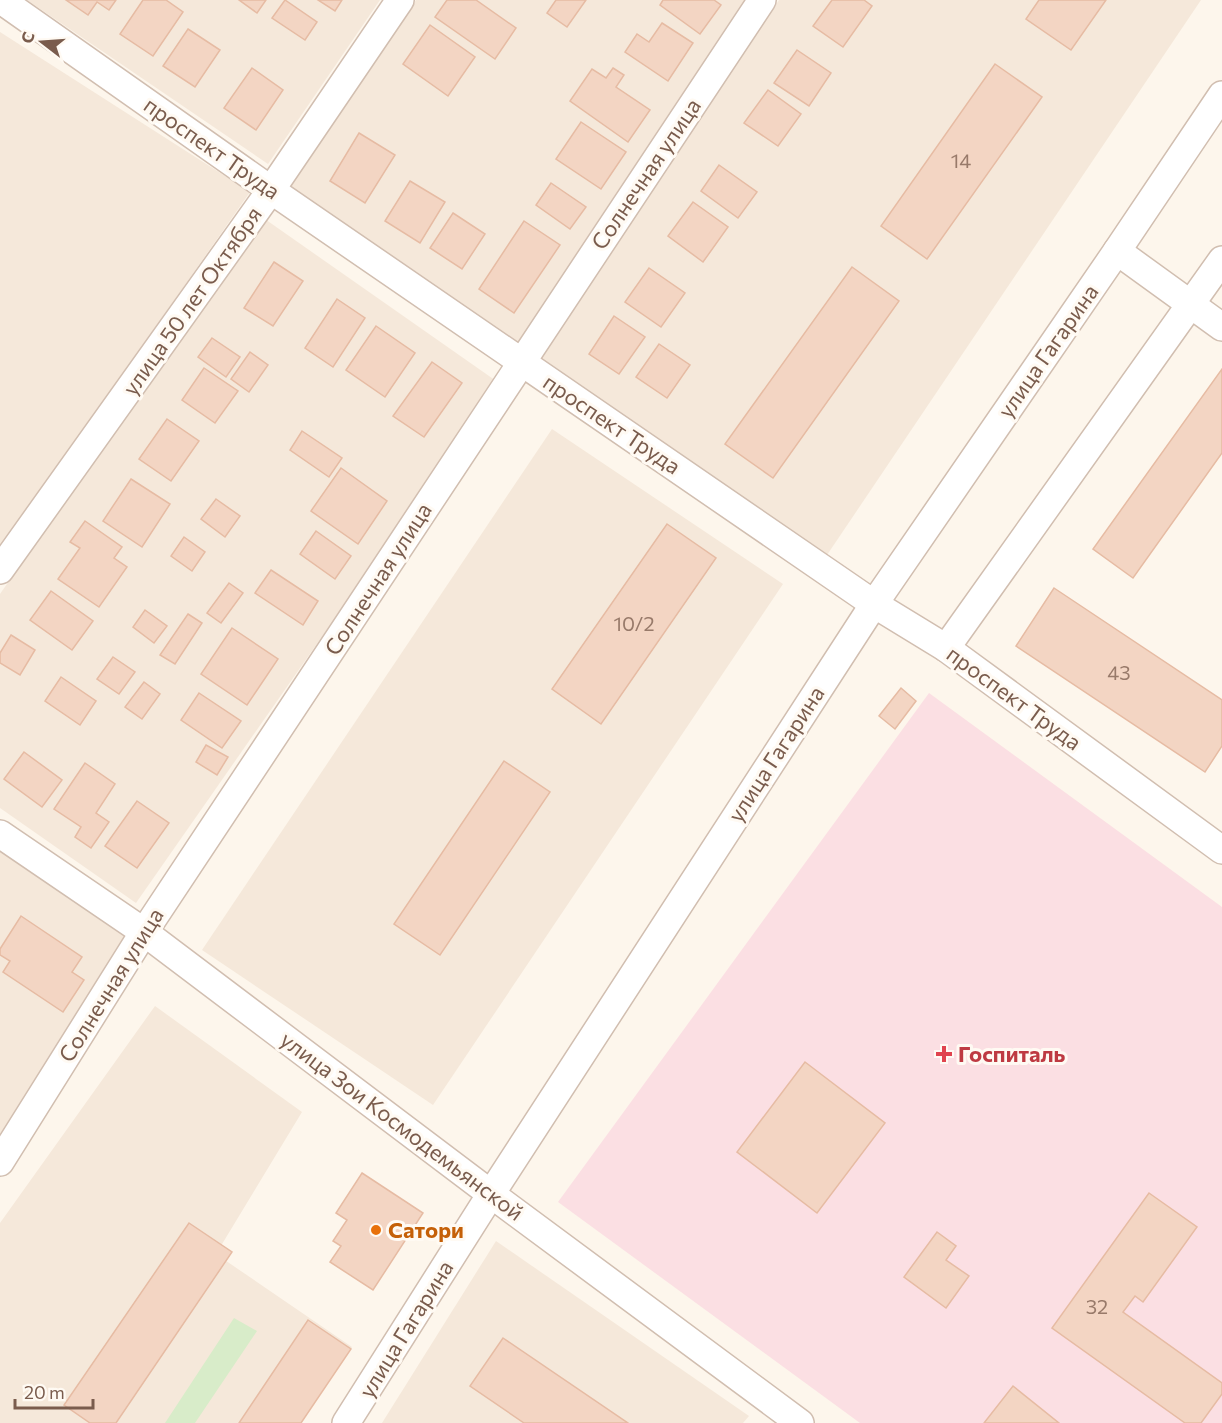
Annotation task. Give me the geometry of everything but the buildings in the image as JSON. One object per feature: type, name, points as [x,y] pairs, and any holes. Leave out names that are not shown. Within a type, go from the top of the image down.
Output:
[{"type":"street","name":"проспект Труда","points":[[1,0],[521,362],[874,604],[946,648],[1222,850]]},
{"type":"street","name":"улица 50 лет Октября","points":[[0,570],[271,190],[400,0]]},
{"type":"street","name":"Солнечная улица","points":[[0,1162],[144,932],[762,0]]},
{"type":"street","name":"улица Гагарина","points":[[346,1423],[491,1194],[874,604],[1222,95]]},
{"type":"street","points":[[1117,251],[1222,327]]},
{"type":"street","points":[[946,648],[1222,260]]},
{"type":"street","name":"улица Зои Космодемьянской","points":[[0,834],[144,932],[788,1419]]},
{"type":"shaded area","points":[[27,0],[380,0],[268,164]]},
{"type":"shaded area","points":[[416,0],[753,0],[522,350],[288,187]]},
{"type":"shaded area","points":[[779,0],[1201,0],[825,558],[533,361]]},
{"type":"shaded area","points":[[0,32],[250,192],[0,549]]},
{"type":"shaded area","points":[[262,217],[499,383],[136,903],[0,808],[0,594]]},
{"type":"shaded area","points":[[552,429],[783,584],[433,1105],[202,950]]},
{"type":"shaded area","name":"Госпиталь","points":[[929,693],[1222,907],[1222,1423],[860,1423],[558,1202]]},
{"type":"shaded area","points":[[0,847],[135,935],[0,1142]]},
{"type":"shaded area","points":[[155,1006],[302,1112],[216,1254],[352,1347],[301,1423],[0,1423],[0,1223]]},
{"type":"shaded area","points":[[496,1241],[749,1416],[743,1423],[382,1423]]},
{"type":"green space","points":[[234,1318],[257,1331],[195,1423],[165,1423]]},
{"type":"place","name":"Госпиталь","points":[[944,1054]]},
{"type":"place","name":"Сатори","points":[[376,1230]]}]
